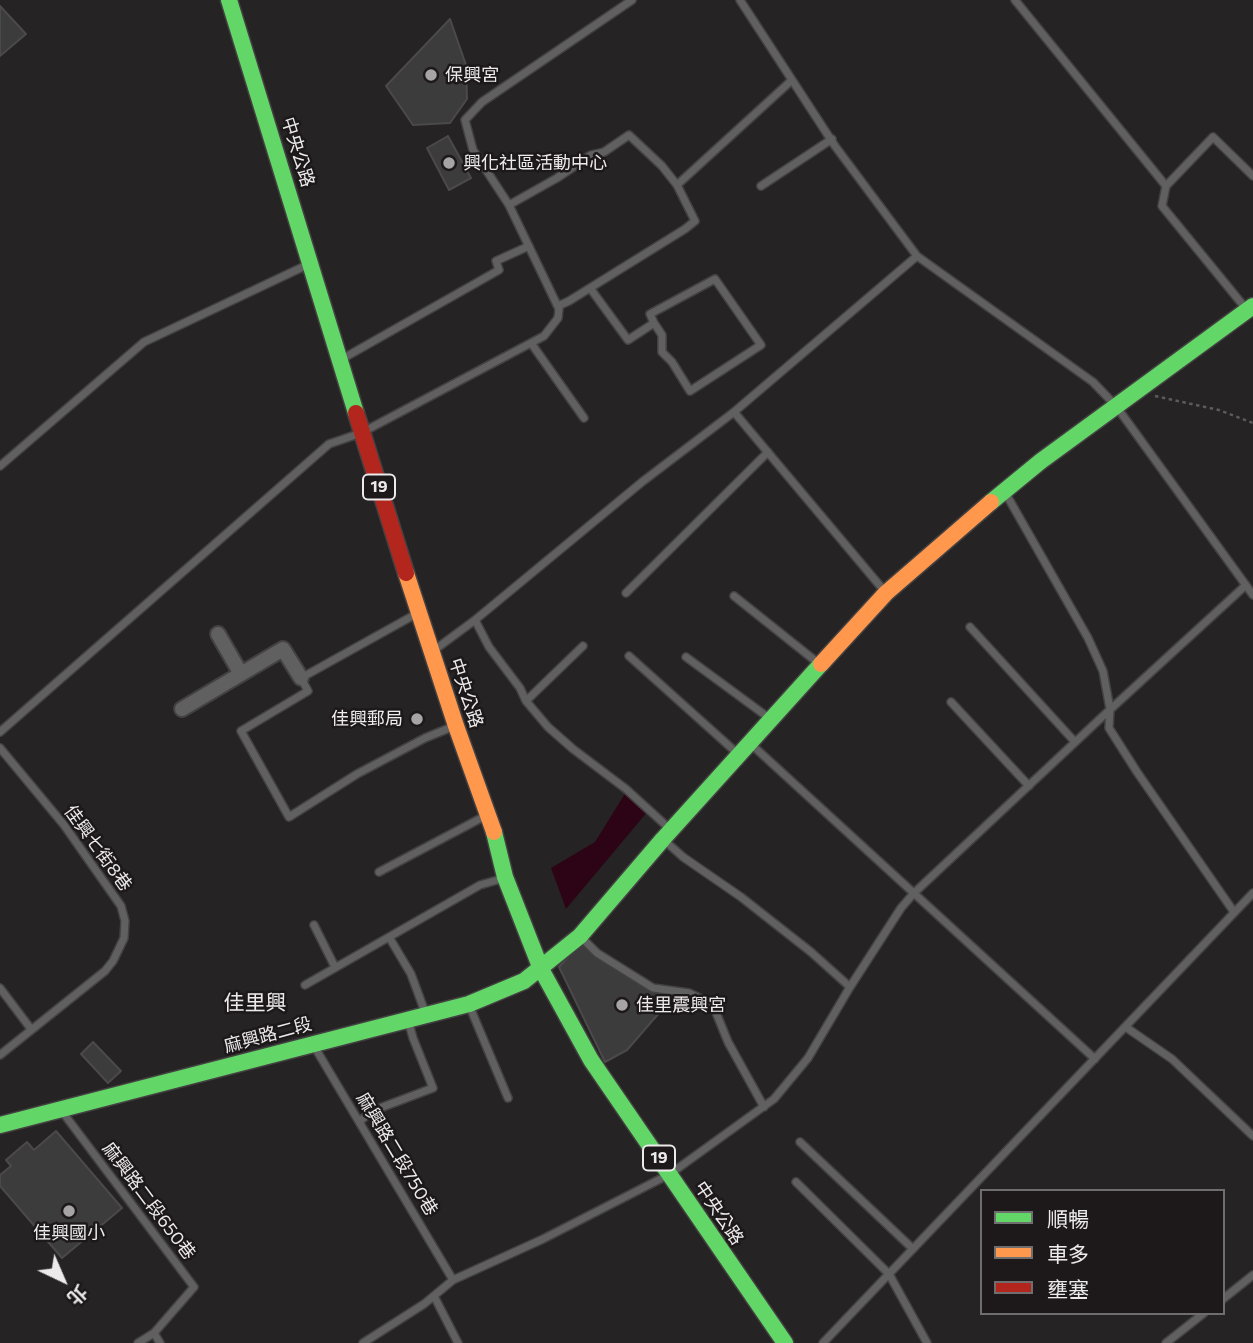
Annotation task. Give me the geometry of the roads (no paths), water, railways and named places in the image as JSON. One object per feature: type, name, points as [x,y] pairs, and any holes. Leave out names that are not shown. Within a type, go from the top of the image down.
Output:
[{"type":"street","name":"中央公路","points":[[229,0],[312,263],[361,433],[456,726],[489,814],[505,877],[541,969],[591,1060],[785,1343]]},
{"type":"street","name":"麻興路二段","points":[[0,1125],[469,1004],[524,981],[580,936],[667,835],[886,593],[1041,461],[1250,308]]},
{"type":"street","points":[[218,634],[241,674]]},
{"type":"street","points":[[182,709],[283,649],[301,678]]},
{"type":"lane","points":[[0,732],[329,443],[361,433],[544,336],[558,318],[558,306],[509,205],[473,150],[466,120],[482,103],[632,0]]},
{"type":"lane","points":[[740,0],[832,139],[917,257],[1093,382],[1115,407],[1253,595]]},
{"type":"lane","points":[[1015,0],[1166,186]]},
{"type":"lane","points":[[677,185],[792,80]]},
{"type":"lane","points":[[509,205],[629,135],[662,166],[677,185],[695,221],[558,306]]},
{"type":"lane","points":[[1250,308],[1162,206],[1166,186],[1213,136],[1253,176]]},
{"type":"lane","points":[[761,186],[832,139]]},
{"type":"lane","points":[[341,360],[499,270],[496,261],[529,246]]},
{"type":"lane","points":[[432,651],[475,620],[642,482],[734,412],[917,257]]},
{"type":"lane","points":[[0,466],[144,342],[312,263]]},
{"type":"lane","points":[[715,279],[761,345],[690,391],[672,362],[662,352],[662,335],[654,323],[650,314],[715,279]]},
{"type":"lane","points":[[590,288],[628,340],[654,323]]},
{"type":"lane","points":[[531,343],[584,418]]},
{"type":"lane","points":[[734,412],[886,593]]},
{"type":"lane","points":[[626,593],[768,452]]},
{"type":"lane","points":[[1005,492],[1088,638],[1103,671],[1110,709],[1109,728],[1234,912]]},
{"type":"lane","points":[[363,1343],[434,1296],[453,1280],[670,1174],[765,1107],[808,1058],[850,987],[901,908],[914,893],[1246,585]]},
{"type":"lane","points":[[734,596],[821,666]]},
{"type":"lane","points":[[420,612],[301,678],[308,691],[241,731],[289,817],[357,774],[425,738],[456,726]]},
{"type":"lane","points":[[475,620],[489,647],[520,688],[526,701],[548,727],[626,789],[683,857],[741,897],[811,952],[850,987]]},
{"type":"lane","points":[[970,627],[1075,742]]},
{"type":"lane","points":[[526,701],[583,646]]},
{"type":"lane","points":[[629,656],[746,750],[914,893],[1095,1059]]},
{"type":"lane","points":[[686,657],[772,721]]},
{"type":"lane","points":[[951,702],[1029,786]]},
{"type":"lane","name":"佳興七街8巷","points":[[0,748],[64,825],[121,906],[125,921],[124,937],[113,961],[105,971],[0,1055]]},
{"type":"lane","points":[[379,872],[489,814]]},
{"type":"lane","points":[[305,985],[480,885],[505,877]]},
{"type":"lane","points":[[823,1343],[1127,1028],[1253,893]]},
{"type":"lane","points":[[314,925],[335,967]]},
{"type":"lane","points":[[580,936],[597,953],[653,988],[690,993],[708,1002],[715,1010],[728,1042],[765,1107]]},
{"type":"lane","points":[[389,937],[411,974],[426,1015]]},
{"type":"lane","points":[[0,988],[31,1029]]},
{"type":"lane","points":[[469,1004],[508,1098]]},
{"type":"lane","points":[[360,1121],[372,1111],[433,1088],[408,1018]]},
{"type":"lane","points":[[1127,1028],[1172,1059],[1253,1136]]},
{"type":"lane","name":"麻興路二段750巷","points":[[313,1044],[453,1280]]},
{"type":"lane","name":"麻興路二段650巷","points":[[61,1110],[194,1287],[153,1332]]},
{"type":"lane","points":[[800,1142],[913,1249]]},
{"type":"lane","points":[[796,1182],[889,1274],[927,1343]]},
{"type":"lane","points":[[1225,1297],[1253,1275]]},
{"type":"lane","points":[[434,1296],[458,1343]]},
{"type":"lane","points":[[1166,1343],[1202,1315]]},
{"type":"lane","points":[[138,1343],[153,1332],[160,1343]]},
{"type":"place","name":"保興宮","points":[[431,75]]},
{"type":"place","name":"興化社區活動中心","points":[[449,163]]},
{"type":"place","name":"佳興郵局","points":[[417,719]]},
{"type":"place","name":"佳里震興宮","points":[[622,1005]]},
{"type":"place","name":"佳興國小","points":[[69,1211]]},
{"type":"district","name":"佳里興","points":[[255,1003]]}]
